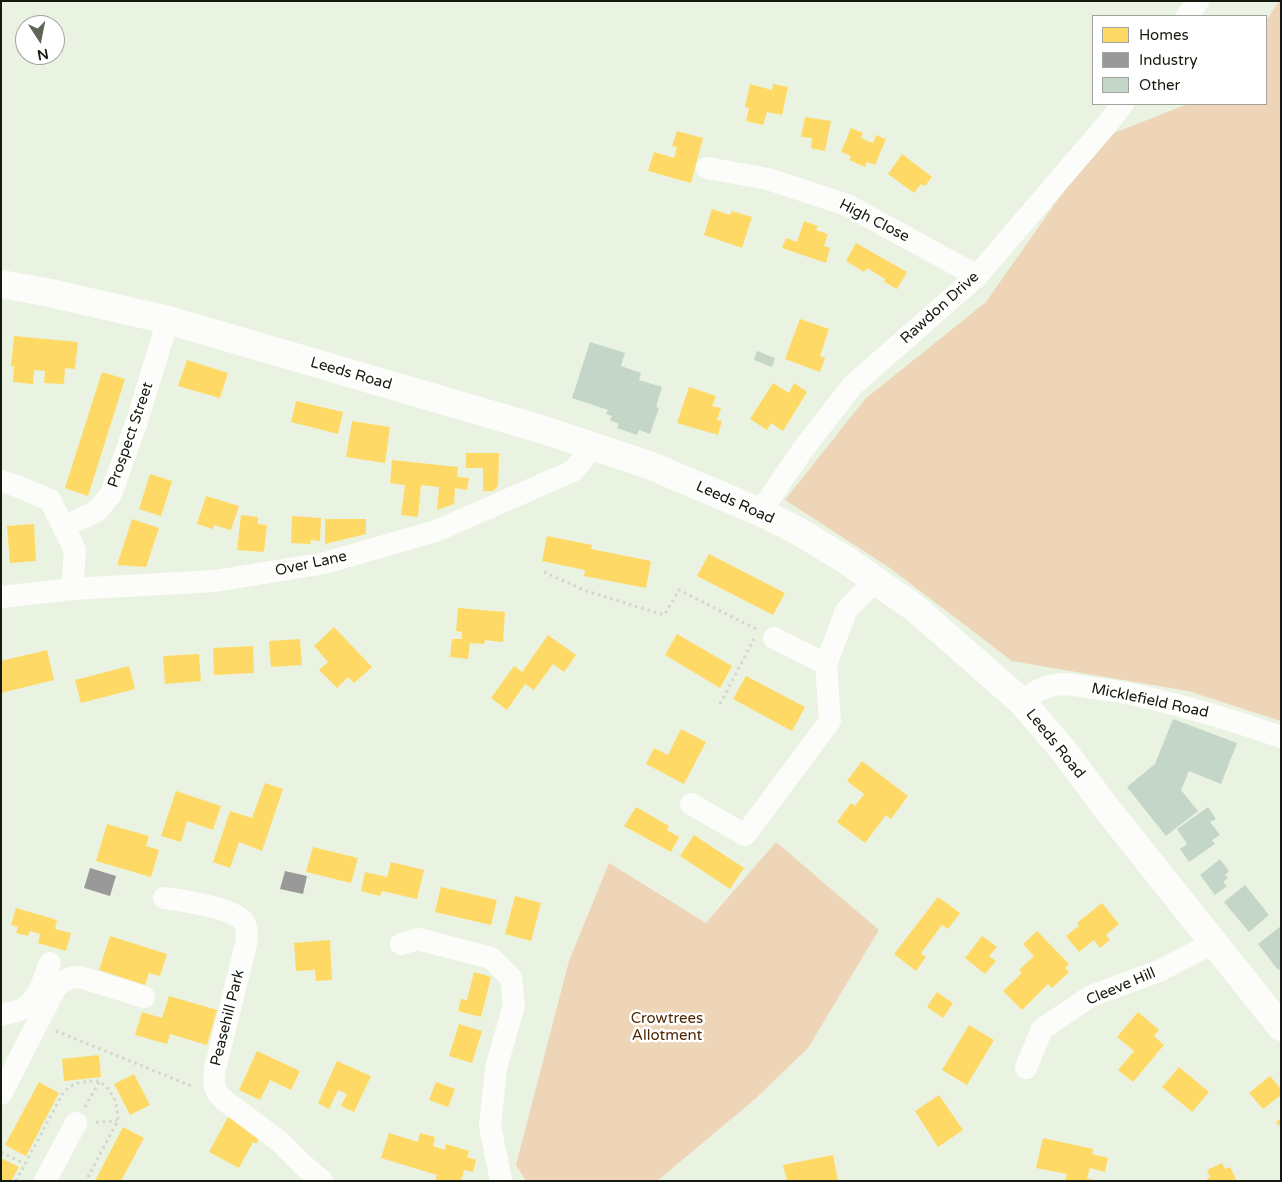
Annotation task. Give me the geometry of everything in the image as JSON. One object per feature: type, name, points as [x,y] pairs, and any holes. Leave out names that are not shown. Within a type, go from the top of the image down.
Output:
[{"type":"main road","name":"Leeds Road","points":[[1,284],[50,293],[168,320],[544,430],[649,466],[760,512],[798,531],[846,560],[916,609],[1022,702],[1063,750],[1107,809],[1281,1026]]},
{"type":"street","points":[[1188,15],[1198,1]]},
{"type":"street","name":"Rawdon Drive","points":[[760,512],[806,445],[854,385],[977,276],[1122,105]]},
{"type":"street","name":"High Close","points":[[707,168],[768,179],[847,205],[977,276]]},
{"type":"street","name":"Prospect Street","points":[[63,527],[97,510],[111,494],[136,424],[168,320]]},
{"type":"street","name":"Over Lane","points":[[1,597],[72,589],[215,581],[325,563],[436,531],[573,471],[594,446]]},
{"type":"street","points":[[1,481],[50,500],[75,550],[72,589]]},
{"type":"street","points":[[691,804],[745,835],[830,721],[826,664],[846,611],[874,580]]},
{"type":"street","points":[[766,634],[826,664]]},
{"type":"street","name":"Micklefield Road","points":[[1022,702],[1033,692],[1057,684],[1067,684],[1134,695],[1184,707],[1281,737]]},
{"type":"street","name":"Peasehill Park","points":[[164,898],[191,902],[229,912],[245,923],[247,932],[246,944],[215,1069],[214,1086],[218,1094]]},
{"type":"street","points":[[401,944],[418,940],[492,958],[512,978],[514,1005],[496,1068],[490,1126],[502,1181]]},
{"type":"street","name":"Cleeve Hill","points":[[1026,1068],[1042,1029],[1091,996],[1159,971],[1213,943]]},
{"type":"street","points":[[1,1015],[16,1012],[31,1003],[36,996],[50,963]]},
{"type":"street","points":[[1,1094],[56,987],[63,980],[80,977],[144,997]]},
{"type":"street","points":[[218,1094],[279,1141],[299,1173],[322,1181]]},
{"type":"street","points":[[45,1181],[76,1122]]},
{"type":"path","points":[[544,572],[586,591],[664,616],[679,590],[766,634],[720,704]]},
{"type":"path","points":[[37,1023],[200,1089],[218,1094]]},
{"type":"path","points":[[76,1122],[99,1081]]},
{"type":"path","points":[[86,1181],[118,1120]]},
{"type":"green space","points":[[1279,1],[1281,1],[1281,721],[1188,691],[1012,661],[890,568],[785,500],[865,399],[986,302],[1101,138],[1185,105],[1267,105],[1267,19]]},
{"type":"green space","name":"Crowtrees Allotment","points":[[776,842],[879,930],[808,1048],[755,1099],[657,1181],[526,1181],[516,1165],[569,961],[609,863],[706,923]]},
{"type":"building: Homes","points":[[750,84],[772,90],[773,84],[788,87],[782,115],[767,112],[763,125],[746,121],[749,108],[745,107]]},
{"type":"building: Homes","points":[[805,117],[831,121],[825,151],[811,148],[812,138],[801,137]]},
{"type":"building: Homes","points":[[851,128],[863,133],[861,138],[873,143],[876,135],[886,139],[875,165],[867,162],[865,167],[849,160],[851,156],[841,152]]},
{"type":"building: Homes","points":[[677,131],[703,138],[691,183],[648,171],[654,152],[674,158],[677,147],[672,146]]},
{"type":"building: Homes","points":[[902,154],[932,177],[925,186],[921,184],[914,193],[888,174]]},
{"type":"building: Homes","points":[[712,209],[730,215],[732,211],[752,217],[742,248],[704,235]]},
{"type":"building: Homes","points":[[804,221],[818,226],[816,230],[828,234],[824,246],[830,248],[826,263],[782,248],[786,238],[797,242]]},
{"type":"building: Homes","points":[[856,243],[907,272],[897,289],[884,282],[885,279],[867,268],[864,272],[846,261]]},
{"type":"building: Homes","points":[[800,319],[829,329],[820,356],[825,358],[820,372],[785,359]]},
{"type":"building: Homes","points":[[14,336],[78,342],[75,369],[65,368],[64,384],[44,383],[45,371],[34,370],[33,384],[13,382],[14,366],[11,366]]},
{"type":"building: Homes","points":[[187,360],[228,373],[220,398],[178,386]]},
{"type":"building: Homes","points":[[102,372],[125,379],[88,496],[65,488]]},
{"type":"building: Homes","points":[[773,383],[789,393],[794,383],[807,392],[783,431],[771,423],[767,430],[750,419]]},
{"type":"building: Homes","points":[[689,387],[716,396],[712,406],[721,408],[717,420],[722,421],[718,435],[677,423]]},
{"type":"building: Homes","points":[[296,401],[343,412],[338,434],[291,422]]},
{"type":"building: Homes","points":[[352,421],[390,427],[385,463],[346,457]]},
{"type":"building: Homes","points":[[466,453],[499,453],[498,486],[493,491],[483,491],[483,468],[466,468]]},
{"type":"building: Homes","points":[[392,460],[458,467],[457,477],[469,478],[467,490],[455,488],[454,504],[437,510],[439,487],[421,485],[418,517],[401,515],[405,485],[390,483]]},
{"type":"building: Homes","points":[[150,474],[172,481],[161,516],[139,509]]},
{"type":"building: Homes","points":[[206,496],[239,506],[231,530],[214,525],[213,529],[197,524]]},
{"type":"building: Homes","points":[[241,515],[258,517],[258,524],[267,525],[264,552],[237,550]]},
{"type":"building: Homes","points":[[292,516],[321,518],[320,541],[310,540],[311,544],[291,543]]},
{"type":"building: Homes","points":[[132,519],[159,528],[146,567],[117,565]]},
{"type":"building: Homes","points":[[325,519],[366,519],[366,534],[325,544]]},
{"type":"building: Homes","points":[[34,524],[36,561],[10,563],[7,526]]},
{"type":"building: Homes","points":[[547,536],[592,545],[591,549],[651,561],[646,588],[584,576],[585,570],[542,561]]},
{"type":"building: Homes","points":[[709,554],[785,593],[773,615],[697,576]]},
{"type":"building: Homes","points":[[458,608],[505,612],[503,642],[485,640],[484,644],[470,643],[468,659],[450,657],[452,639],[462,639],[462,632],[456,631]]},
{"type":"building: Homes","points":[[334,627],[372,667],[354,683],[348,677],[337,688],[319,670],[328,662],[314,646]]},
{"type":"building: Homes","points":[[677,634],[732,666],[720,688],[665,655]]},
{"type":"building: Homes","points":[[548,635],[576,655],[564,672],[553,664],[534,690],[525,684],[507,710],[491,698],[514,666],[522,672]]},
{"type":"building: Homes","points":[[300,639],[302,665],[271,667],[269,641]]},
{"type":"building: Homes","points":[[253,646],[254,673],[214,675],[213,648]]},
{"type":"building: Homes","points":[[47,650],[54,680],[1,693],[1,661]]},
{"type":"building: Homes","points":[[199,654],[201,681],[165,684],[163,656]]},
{"type":"building: Homes","points":[[129,666],[135,689],[81,703],[75,680]]},
{"type":"building: Homes","points":[[746,676],[805,707],[792,731],[733,699]]},
{"type":"building: Homes","points":[[681,729],[706,742],[684,784],[646,764],[654,748],[668,755]]},
{"type":"building: Homes","points":[[862,761],[908,796],[891,819],[886,815],[865,843],[837,822],[851,803],[855,806],[864,794],[847,781]]},
{"type":"building: Homes","points":[[265,783],[283,789],[262,851],[239,842],[230,868],[213,862],[230,811],[252,818]]},
{"type":"building: Homes","points":[[176,791],[221,806],[213,830],[187,821],[181,842],[161,836]]},
{"type":"building: Homes","points":[[636,807],[669,826],[667,830],[679,837],[671,852],[624,826]]},
{"type":"building: Homes","points":[[107,824],[149,836],[146,846],[159,850],[151,877],[96,861]]},
{"type":"building: Homes","points":[[694,835],[744,868],[730,889],[680,856]]},
{"type":"building: Homes","points":[[313,847],[358,858],[351,883],[306,872]]},
{"type":"building: Homes","points":[[391,862],[424,870],[417,899],[382,891],[380,896],[361,891],[365,872],[387,877]]},
{"type":"building: Homes","points":[[441,887],[497,900],[491,925],[435,912]]},
{"type":"building: Homes","points":[[515,896],[541,903],[531,941],[505,934]]},
{"type":"building: Homes","points":[[938,897],[960,913],[948,929],[942,925],[921,953],[926,957],[916,971],[894,954]]},
{"type":"building: Homes","points":[[1102,903],[1119,924],[1106,935],[1110,940],[1100,948],[1094,940],[1079,952],[1066,936],[1079,926],[1077,923]]},
{"type":"building: Homes","points":[[16,908],[57,920],[55,929],[71,933],[66,951],[38,943],[40,934],[30,931],[28,936],[16,933],[18,927],[11,925]]},
{"type":"building: Homes","points":[[1037,931],[1069,964],[1065,968],[1069,972],[1052,988],[1048,984],[1022,1010],[1003,991],[1022,973],[1019,970],[1034,956],[1023,944]]},
{"type":"building: Homes","points":[[110,936],[167,954],[160,976],[149,973],[145,985],[99,970]]},
{"type":"building: Homes","points":[[982,936],[997,947],[989,956],[996,961],[985,974],[965,958]]},
{"type":"building: Homes","points":[[330,940],[332,980],[316,981],[315,970],[296,971],[294,943]]},
{"type":"building: Homes","points":[[474,972],[491,977],[481,1017],[458,1011],[461,999],[467,1000]]},
{"type":"building: Homes","points":[[937,992],[953,1003],[943,1018],[927,1007]]},
{"type":"building: Homes","points":[[169,996],[217,1010],[207,1045],[170,1034],[167,1044],[135,1035],[142,1012],[162,1018]]},
{"type":"building: Homes","points":[[1138,1012],[1159,1030],[1154,1036],[1164,1045],[1133,1082],[1118,1070],[1134,1051],[1117,1037]]},
{"type":"building: Homes","points":[[459,1024],[482,1031],[472,1063],[449,1056]]},
{"type":"building: Homes","points":[[969,1025],[994,1040],[967,1085],[942,1070]]},
{"type":"building: Homes","points":[[257,1051],[300,1071],[291,1090],[270,1080],[260,1100],[239,1090]]},
{"type":"building: Homes","points":[[99,1055],[101,1077],[64,1081],[62,1059]]},
{"type":"building: Homes","points":[[337,1061],[371,1076],[354,1112],[341,1106],[347,1094],[338,1090],[329,1109],[318,1103]]},
{"type":"building: Homes","points":[[1179,1067],[1209,1092],[1192,1112],[1162,1087]]},
{"type":"building: Homes","points":[[134,1074],[150,1105],[130,1115],[114,1084]]},
{"type":"building: Homes","points":[[1270,1076],[1281,1089],[1281,1095],[1263,1109],[1249,1093]]},
{"type":"building: Homes","points":[[39,1082],[59,1093],[26,1156],[5,1145]]},
{"type":"building: Homes","points":[[436,1082],[455,1089],[448,1107],[429,1100]]},
{"type":"building: Homes","points":[[939,1095],[963,1130],[938,1147],[915,1111]]},
{"type":"building: Homes","points":[[228,1117],[261,1135],[256,1144],[253,1142],[239,1168],[209,1152]]},
{"type":"building: Homes","points":[[1281,1118],[1281,1128],[1276,1122]]},
{"type":"building: Homes","points":[[123,1127],[144,1138],[121,1181],[95,1181]]},
{"type":"building: Homes","points":[[389,1133],[418,1142],[420,1133],[435,1137],[433,1146],[445,1150],[446,1144],[469,1151],[467,1157],[476,1160],[473,1172],[464,1170],[461,1181],[435,1181],[437,1175],[381,1158]]},
{"type":"building: Homes","points":[[1043,1138],[1093,1149],[1092,1154],[1108,1158],[1105,1172],[1090,1168],[1087,1178],[1096,1181],[1065,1181],[1067,1174],[1036,1168]]},
{"type":"building: Homes","points":[[833,1155],[838,1181],[787,1181],[783,1165]]},
{"type":"building: Homes","points":[[1,1158],[19,1167],[11,1181],[1,1181]]},
{"type":"building: Homes","points":[[1222,1163],[1225,1169],[1230,1167],[1237,1181],[1208,1181],[1207,1178],[1210,1177],[1207,1170]]},
{"type":"building: Industry","points":[[90,868],[116,876],[110,896],[84,888]]},
{"type":"building: Industry","points":[[285,871],[307,876],[303,894],[280,889]]},
{"type":"building: Other","points":[[590,342],[625,353],[621,366],[641,373],[639,380],[662,387],[656,407],[659,408],[650,434],[639,430],[637,435],[617,428],[619,424],[610,420],[612,416],[606,414],[608,410],[572,398]]},
{"type":"building: Other","points":[[757,351],[775,358],[772,367],[754,360]]},
{"type":"building: Other","points":[[1173,719],[1237,743],[1221,784],[1189,771],[1181,790],[1198,811],[1166,836],[1127,787],[1155,764]]},
{"type":"building: Other","points":[[1208,807],[1216,819],[1210,822],[1220,835],[1212,840],[1215,844],[1189,862],[1180,849],[1187,844],[1177,829]]},
{"type":"building: Other","points":[[1220,859],[1229,871],[1225,875],[1228,878],[1223,882],[1227,886],[1215,895],[1200,875]]},
{"type":"building: Other","points":[[1245,885],[1269,915],[1249,932],[1224,902]]},
{"type":"building: Other","points":[[1281,926],[1281,968],[1278,970],[1258,944]]}]
